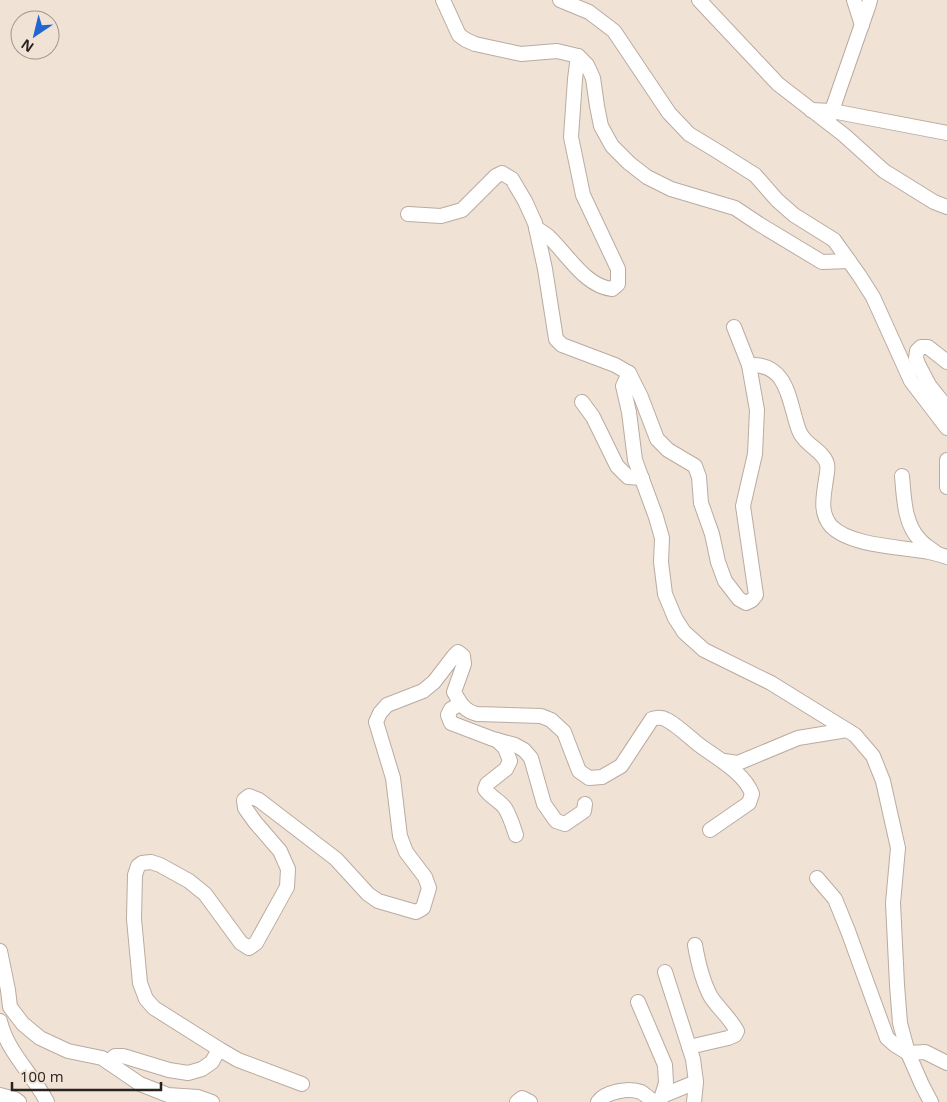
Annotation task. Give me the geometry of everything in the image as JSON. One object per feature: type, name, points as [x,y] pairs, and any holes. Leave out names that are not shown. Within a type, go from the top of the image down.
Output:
[{"type":"street","points":[[443,0],[459,35],[475,44],[521,54],[557,51],[578,56],[587,65],[593,78],[601,126],[612,146],[647,177],[671,189],[735,208],[822,262],[849,261]]},
{"type":"street","points":[[560,0],[589,12],[614,31],[669,113],[689,134],[755,175],[777,200],[794,215],[834,240],[872,297],[911,380],[947,428]]},
{"type":"street","points":[[699,0],[778,84],[811,110],[830,117],[947,133]]},
{"type":"street","points":[[854,0],[862,25]]},
{"type":"street","points":[[830,117],[870,0]]},
{"type":"street","points":[[536,228],[548,236],[589,280],[612,290],[618,284],[618,269],[583,194],[571,137],[578,56]]},
{"type":"street","points":[[830,117],[844,135],[884,171],[934,202],[947,207]]},
{"type":"street","points":[[408,214],[441,216],[462,210],[496,176],[502,173],[512,180],[525,201],[535,223],[546,269],[556,339],[562,345],[615,364],[629,373],[657,439],[668,450],[695,466],[699,477],[701,503],[725,581],[739,599],[746,603],[756,595],[743,506],[755,454],[756,410],[749,365],[734,327]]},
{"type":"street","points":[[947,362],[928,347],[921,347],[917,351],[916,358],[922,374],[947,411]]},
{"type":"street","points":[[749,365],[765,366],[779,375],[788,391],[801,435],[808,444],[821,454],[827,463],[822,504],[826,517],[832,526],[844,535],[859,541],[942,556]]},
{"type":"street","points":[[629,373],[623,386],[629,412],[635,460],[662,538],[660,562],[665,594],[675,618],[684,632],[704,650],[771,683],[855,735],[873,756],[882,781],[898,848],[893,903],[900,1023],[908,1052],[931,1102]]},
{"type":"street","points":[[582,402],[593,416],[617,466],[628,477],[642,478]]},
{"type":"street","points":[[947,460],[947,486]]},
{"type":"street","points":[[902,476],[905,507],[910,527],[919,540],[942,556]]},
{"type":"street","points":[[302,1084],[238,1060],[154,1008],[146,999],[140,983],[134,919],[138,866],[142,863],[151,862],[189,881],[205,894],[241,943],[249,948],[256,944],[287,886],[288,869],[280,851],[245,808],[244,800],[248,796],[259,800],[336,859],[368,894],[378,901],[416,912],[423,908],[429,888],[426,877],[406,852],[400,836],[393,778],[376,722],[380,713],[387,705],[423,691],[434,682],[458,652],[463,656],[464,664],[454,692],[460,704],[469,712],[477,714],[541,716],[551,720],[564,732],[580,771],[590,778],[602,777],[621,766],[652,719],[658,717],[666,719],[724,762],[750,787],[752,794],[749,802],[710,830]]},
{"type":"street","points":[[460,704],[451,709],[448,716],[451,723],[515,745],[524,750],[531,758],[544,804],[556,821],[565,824],[584,811],[585,804]]},
{"type":"street","points":[[724,762],[738,763],[798,738],[847,730]]},
{"type":"street","points":[[497,740],[505,748],[510,761],[506,769],[487,784],[485,789],[488,794],[500,802],[506,809],[516,835]]},
{"type":"street","points":[[817,878],[835,899],[848,930],[886,1038],[908,1052],[925,1052],[947,1063]]},
{"type":"street","points":[[689,1047],[728,1038],[735,1035],[737,1031],[711,997],[700,972],[695,945]]},
{"type":"street","points":[[0,951],[4,994],[10,1007],[23,1024],[40,1038],[68,1051],[102,1058],[140,1084],[168,1095],[198,1097],[212,1102]]},
{"type":"street","points":[[665,972],[693,1059],[696,1082],[694,1102]]},
{"type":"street","points":[[638,1002],[665,1065],[666,1083],[659,1100]]},
{"type":"street","points":[[0,1021],[3,1033],[14,1054],[40,1089],[47,1102]]},
{"type":"street","points":[[108,1062],[115,1056],[123,1056],[169,1070],[188,1073],[202,1069],[212,1062],[218,1049]]},
{"type":"street","points":[[659,1100],[696,1082]]},
{"type":"street","points":[[598,1102],[601,1098],[618,1091],[639,1091],[659,1100]]},
{"type":"street","points":[[0,1095],[16,1099],[19,1102]]},
{"type":"street","points":[[517,1102],[522,1098],[530,1102]]}]
